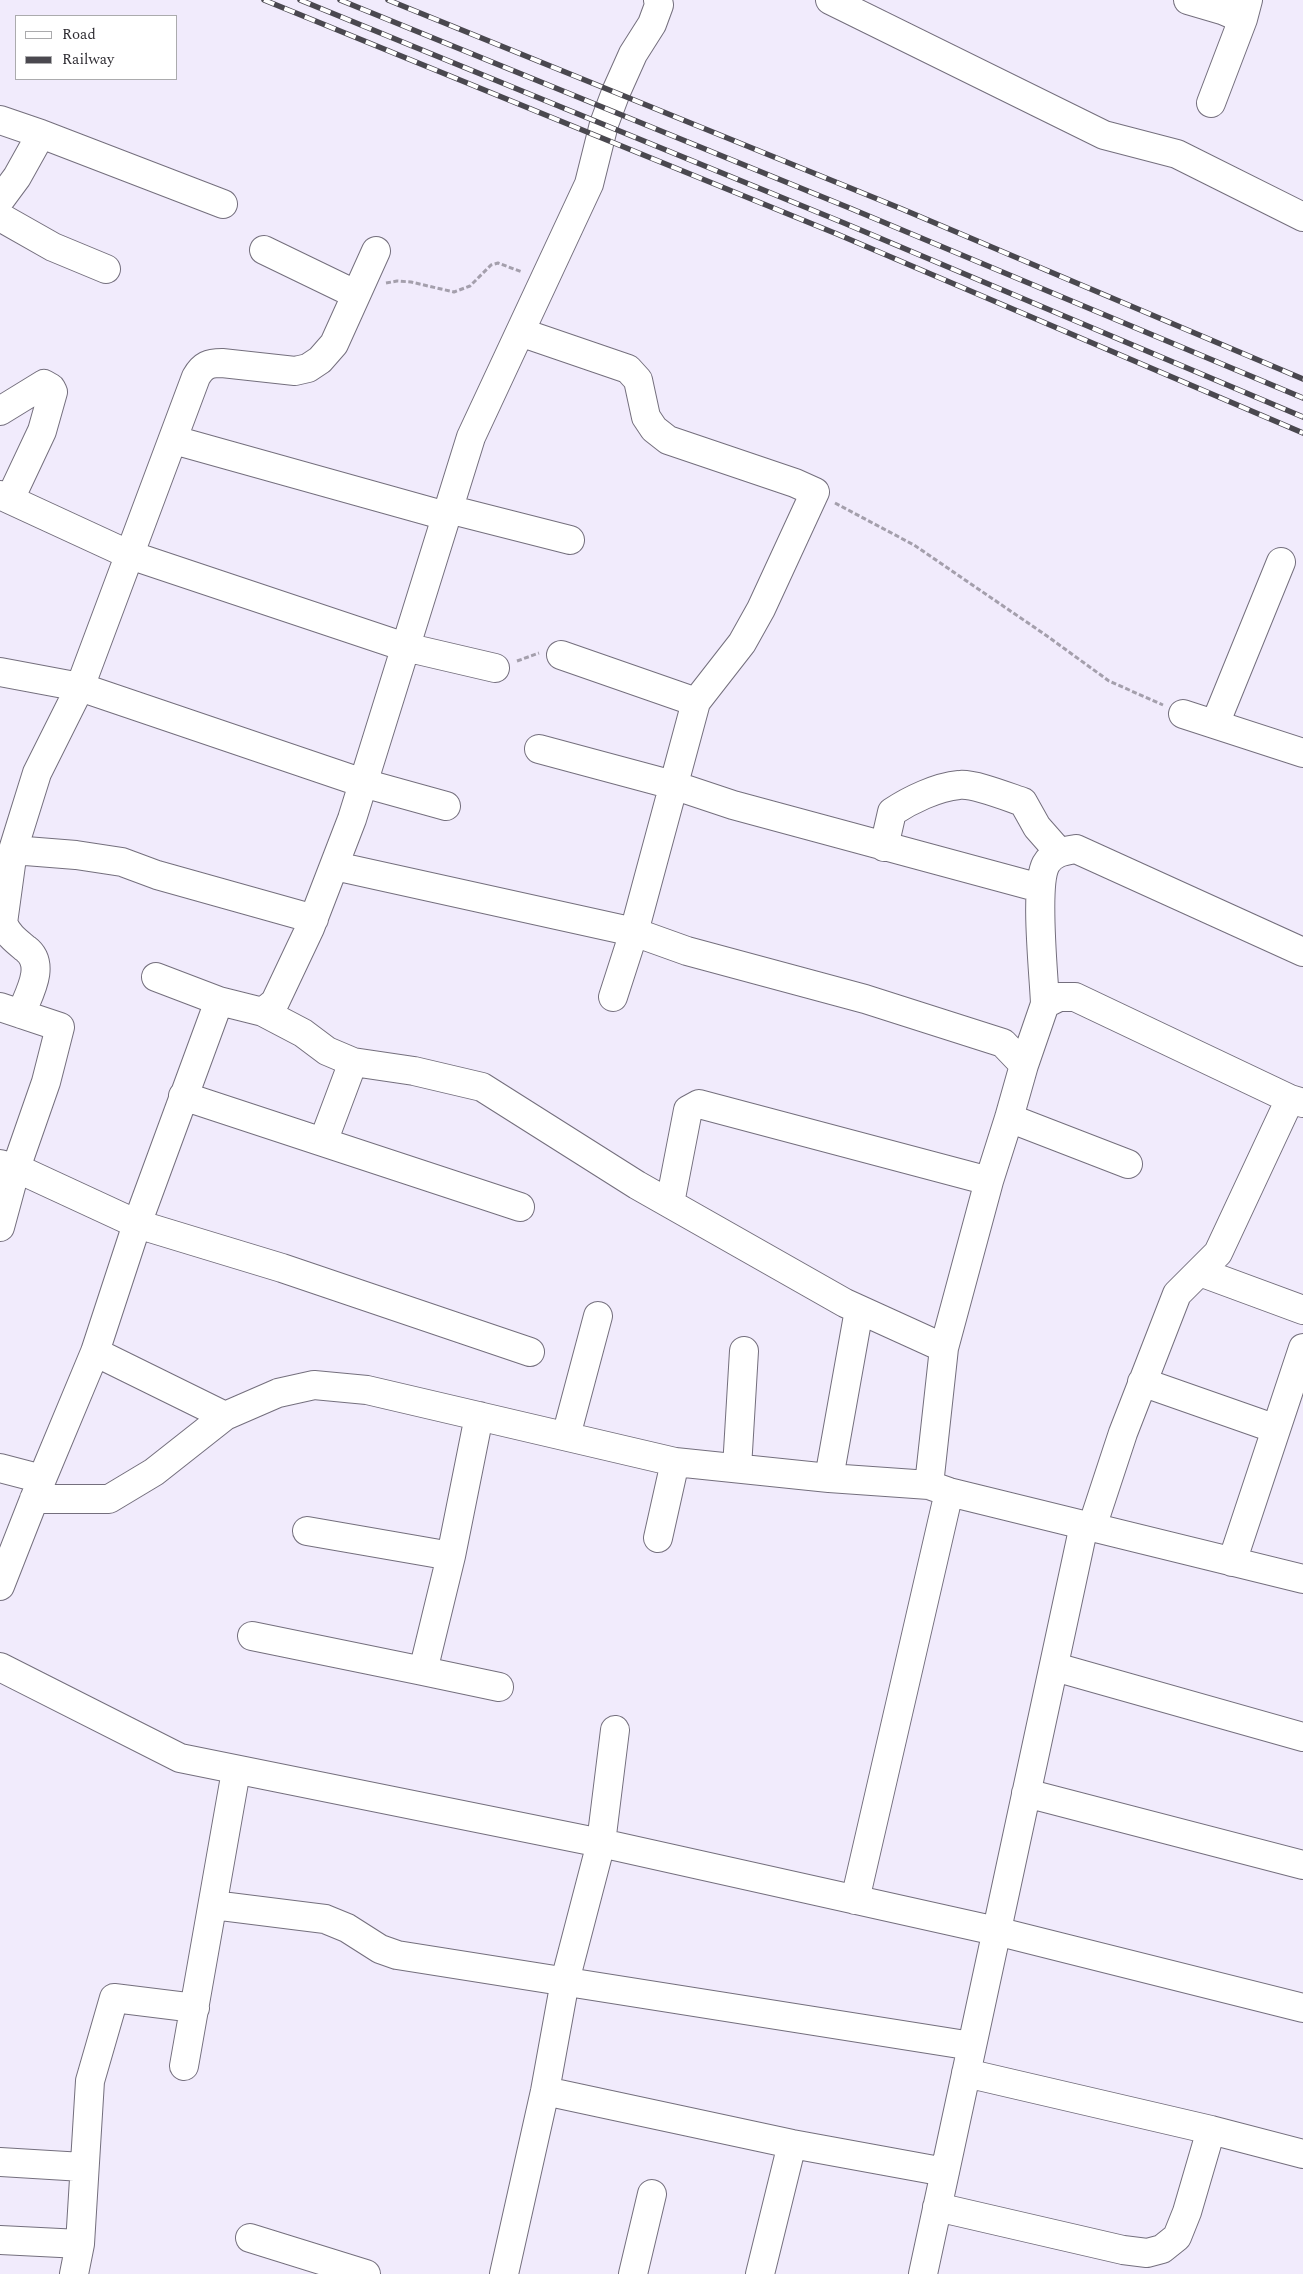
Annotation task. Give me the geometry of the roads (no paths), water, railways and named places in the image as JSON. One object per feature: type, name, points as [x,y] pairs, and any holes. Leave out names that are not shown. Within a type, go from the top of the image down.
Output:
[{"type":"street","points":[[263,1012],[275,1002],[314,919],[335,866],[363,783],[471,437],[589,184],[604,124],[616,92],[633,54],[652,24],[659,5],[658,0]]},
{"type":"street","points":[[830,0],[1104,135],[1177,154],[1303,217]]},
{"type":"street","points":[[1188,0],[1245,10],[1211,103]]},
{"type":"street","points":[[0,120],[223,204]]},
{"type":"street","points":[[0,200],[17,177],[41,134]]},
{"type":"street","points":[[0,218],[54,247],[106,269]]},
{"type":"street","points":[[264,250],[356,292]]},
{"type":"street","points":[[0,1227],[8,1166],[46,1082],[60,1027],[11,1010],[37,970],[35,962],[26,949],[14,942],[2,922],[13,850],[37,773],[80,686],[174,440],[196,377],[202,367],[210,363],[222,363],[281,371],[295,371],[308,368],[320,360],[334,344],[376,251]]},
{"type":"street","points":[[520,332],[628,369],[638,380],[646,417],[654,429],[668,440],[795,483],[815,492],[761,609],[747,634],[696,702],[634,932],[613,997]]},
{"type":"street","points":[[0,411],[44,384],[51,388],[52,392],[42,430],[5,497],[130,555],[405,647],[495,668]]},
{"type":"street","points":[[174,440],[447,512],[570,540]]},
{"type":"street","points":[[1215,724],[1281,562]]},
{"type":"street","points":[[561,655],[696,702]]},
{"type":"street","points":[[0,672],[80,686],[363,783],[446,806]]},
{"type":"street","points":[[1184,714],[1303,753]]},
{"type":"street","points":[[539,749],[673,785],[733,805],[884,847],[1040,888]]},
{"type":"street","points":[[884,847],[892,812],[911,800],[961,784],[994,792],[1022,802],[1037,827],[1059,852]]},
{"type":"street","points":[[855,1900],[939,1489],[944,1348],[989,1181],[1010,1118],[1024,1065],[1045,1004],[1040,888],[1046,864],[1059,852],[1076,849],[1303,952]]},
{"type":"street","points":[[13,850],[76,855],[122,862],[157,875],[314,919]]},
{"type":"street","points":[[335,866],[634,932],[687,951],[865,999],[1003,1043],[1024,1065]]},
{"type":"street","points":[[156,977],[219,1001],[263,1012],[303,1033],[327,1051],[353,1062],[414,1071],[482,1087],[637,1185],[859,1310],[944,1348]]},
{"type":"street","points":[[923,2274],[1026,1793],[1088,1526],[1177,1294],[1218,1253],[1297,1101],[1075,997],[1059,997],[1045,1004]]},
{"type":"street","points":[[0,1586],[95,1352],[137,1224],[219,1001]]},
{"type":"street","points":[[323,1142],[353,1062]]},
{"type":"street","points":[[183,1096],[520,1208]]},
{"type":"street","points":[[670,1203],[688,1110],[698,1104],[989,1181]]},
{"type":"street","points":[[1010,1118],[1128,1164]]},
{"type":"street","points":[[8,1166],[137,1224],[282,1268],[530,1352]]},
{"type":"street","points":[[1200,1272],[1303,1310]]},
{"type":"street","points":[[829,1478],[859,1310]]},
{"type":"street","points":[[566,1436],[598,1316]]},
{"type":"street","points":[[1232,1562],[1303,1348]]},
{"type":"street","points":[[737,1468],[744,1351]]},
{"type":"street","points":[[95,1352],[225,1416]]},
{"type":"street","points":[[1142,1382],[1276,1428]]},
{"type":"street","points":[[0,1468],[38,1489],[109,1499],[154,1472],[225,1416],[278,1393],[314,1385],[367,1390],[676,1462],[939,1489],[1303,1579]]},
{"type":"street","points":[[423,1671],[451,1556],[479,1416]]},
{"type":"street","points":[[658,1538],[676,1462]]},
{"type":"street","points":[[307,1531],[451,1556]]},
{"type":"street","points":[[252,1636],[498,1687]]},
{"type":"street","points":[[0,1667],[180,1758],[236,1771],[601,1843],[996,1931],[1288,2002],[1303,2008]]},
{"type":"street","points":[[1055,1667],[1303,1737]]},
{"type":"street","points":[[504,2274],[545,2091],[565,1981],[601,1843],[615,1730]]},
{"type":"street","points":[[184,2066],[236,1771]]},
{"type":"street","points":[[1026,1793],[1303,1865]]},
{"type":"street","points":[[212,1905],[325,1919],[347,1928],[380,1949],[397,1955],[972,2046]]},
{"type":"street","points":[[74,2274],[80,2244],[83,2167],[90,2081],[114,1998],[195,2008]]},
{"type":"street","points":[[966,2073],[1212,2130],[1303,2154]]},
{"type":"street","points":[[545,2091],[792,2144],[945,2172]]},
{"type":"street","points":[[937,2207],[1123,2250],[1147,2253],[1162,2248],[1177,2237],[1187,2212],[1212,2130]]},
{"type":"street","points":[[760,2274],[792,2144]]},
{"type":"street","points":[[0,2162],[83,2167]]},
{"type":"street","points":[[633,2274],[652,2194]]},
{"type":"street","points":[[250,2238],[366,2274]]},
{"type":"street","points":[[0,2240],[80,2244]]},
{"type":"railway","points":[[264,0],[837,234],[1303,433]]},
{"type":"railway","points":[[300,0],[844,223],[1303,417]]},
{"type":"railway","points":[[340,0],[852,209],[1303,398]]},
{"type":"railway","points":[[388,0],[902,209],[1303,379]]}]
